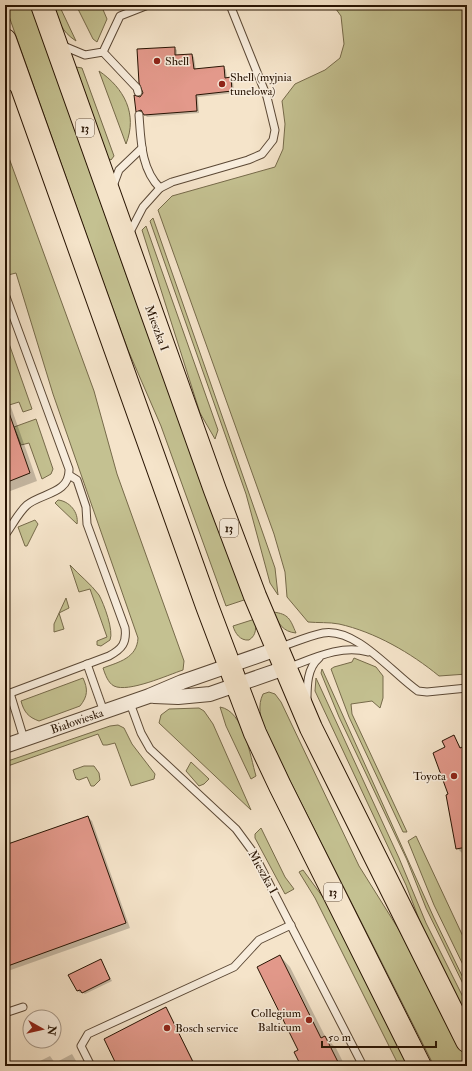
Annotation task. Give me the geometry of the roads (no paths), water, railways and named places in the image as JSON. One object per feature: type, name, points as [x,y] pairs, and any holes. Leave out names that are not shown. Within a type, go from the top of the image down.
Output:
[{"type":"main road","name":"Mieszka I","points":[[42,5],[52,37],[230,530],[285,668],[311,728],[467,1041]]},
{"type":"main road","name":"13","points":[[5,40],[236,685],[277,780],[420,1066]]},
{"type":"street","points":[[229,665],[277,648]]},
{"type":"street","name":"Białowieska","points":[[5,746],[130,703],[229,665]]},
{"type":"street","points":[[236,685],[285,668]]},
{"type":"street","name":"Białowieska","points":[[149,696],[201,695],[236,685]]},
{"type":"lane","points":[[103,52],[120,16],[148,5]]},
{"type":"lane","points":[[129,250],[129,235],[131,228],[143,207],[160,188],[172,182],[248,160],[262,154],[273,140],[275,130],[267,97],[230,5]]},
{"type":"lane","points":[[52,37],[65,47],[78,53],[85,55],[103,52]]},
{"type":"lane","points":[[103,52],[137,88],[138,92]]},
{"type":"lane","points":[[5,82],[14,87],[26,100]]},
{"type":"lane","points":[[140,115],[142,148],[149,174],[160,188]]},
{"type":"lane","points":[[111,200],[114,180],[119,170],[142,148]]},
{"type":"lane","points":[[5,294],[69,469],[69,475],[65,484],[33,501],[24,508],[5,535]]},
{"type":"lane","points":[[24,739],[7,694],[117,652],[126,641],[125,628],[87,524],[86,507],[77,480],[69,475]]},
{"type":"lane","points":[[277,648],[322,633],[331,633],[345,636],[363,645],[418,691],[427,692],[467,688]]},
{"type":"lane","points":[[285,668],[337,651],[350,649],[361,650],[374,655]]},
{"type":"lane","name":"Mieszka I","points":[[311,728],[307,706],[308,683],[313,664],[319,657]]},
{"type":"lane","points":[[87,664],[104,712]]},
{"type":"lane","name":"Mieszka I","points":[[130,703],[140,733],[150,749],[245,839],[262,867],[362,1066]]},
{"type":"lane","points":[[91,1066],[81,1046],[88,1034],[234,967],[259,940],[291,925]]},
{"type":"lane","points":[[5,1013],[23,1007]]},
{"type":"place","name":"Shell","points":[[157,61]]},
{"type":"place","name":"Shell (myjnia tunelowa)","points":[[222,84]]},
{"type":"place","name":"Toyota","points":[[454,776]]},
{"type":"place","name":"Collegium Balticum","points":[[309,1020]]},
{"type":"place","name":"Bosch service","points":[[167,1028]]}]
